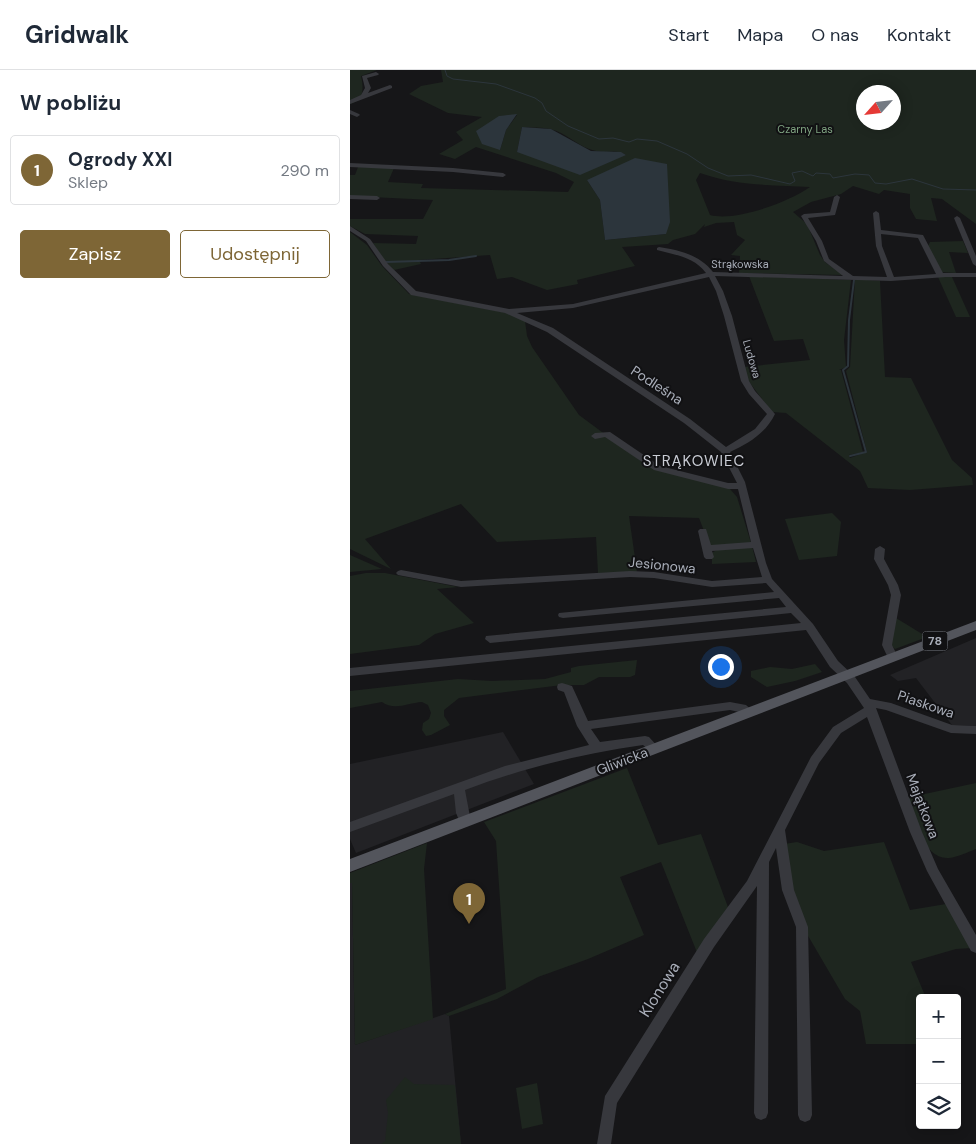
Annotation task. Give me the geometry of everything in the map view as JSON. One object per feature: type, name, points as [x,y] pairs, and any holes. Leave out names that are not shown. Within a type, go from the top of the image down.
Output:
[{"type":"main road","name":"Gliwicka","points":[[350,866],[976,625]]},
{"type":"street","points":[[363,96],[368,88],[364,76],[376,74]]},
{"type":"street","points":[[350,102],[390,87]]},
{"type":"street","points":[[350,112],[357,115]]},
{"type":"street","points":[[350,165],[453,170],[503,175]]},
{"type":"street","points":[[350,197],[377,198]]},
{"type":"street","points":[[837,197],[832,214],[804,216],[819,241],[826,260],[851,277]]},
{"type":"street","points":[[876,213],[879,246],[891,279]]},
{"type":"street","points":[[957,218],[976,264]]},
{"type":"street","name":"Podleśna","points":[[350,228],[368,240],[385,265],[414,293],[507,311],[558,335],[687,421],[724,451],[735,468],[742,486],[756,545],[768,580],[809,626],[834,664],[845,675]]},
{"type":"street","points":[[878,232],[922,236],[940,275]]},
{"type":"street","points":[[659,249],[675,251],[702,264],[709,275]]},
{"type":"street","name":"Strąkowska","points":[[507,311],[573,306],[709,275],[891,279],[940,275],[976,275]]},
{"type":"street","name":"Ludowa","points":[[709,275],[721,295],[731,324],[741,370],[747,385],[771,414],[769,420],[753,434],[724,451]]},
{"type":"street","points":[[595,436],[607,434],[657,468],[728,486],[742,486]]},
{"type":"street","points":[[703,531],[708,553],[756,545]]},
{"type":"street","points":[[880,549],[879,559],[893,585],[896,595],[887,645],[894,657]]},
{"type":"street","name":"Jesionowa","points":[[401,573],[455,584],[639,574],[712,584],[768,580]]},
{"type":"street","points":[[563,615],[782,595]]},
{"type":"street","points":[[490,639],[795,609]]},
{"type":"street","points":[[350,672],[809,626]]},
{"type":"street","name":"Majątkowa","points":[[845,675],[851,680],[869,706],[916,832],[933,871],[976,947]]},
{"type":"street","points":[[562,687],[568,689],[588,737],[597,747]]},
{"type":"street","points":[[583,726],[730,706],[742,708],[749,712]]},
{"type":"street","name":"Piaskowa","points":[[869,706],[887,706],[951,729],[976,730]]},
{"type":"street","name":"Klonowa","points":[[604,1144],[610,1101],[709,943],[751,885],[780,832],[815,760],[837,730],[869,706]]},
{"type":"street","points":[[350,826],[525,764],[597,747],[645,740],[654,749]]},
{"type":"street","points":[[458,787],[461,798],[460,811],[465,822]]},
{"type":"street","points":[[780,832],[788,890],[802,927],[805,1115]]},
{"type":"street","name":"Klonowa","points":[[761,1113],[763,862]]},
{"type":"shaded area","points":[[517,114],[506,130],[500,150],[482,144],[476,131],[499,116]]},
{"type":"shaded area","points":[[522,127],[551,129],[591,151],[621,152],[626,155],[580,175],[517,152]]},
{"type":"shaded area","points":[[635,158],[667,164],[670,222],[666,234],[605,240],[600,200],[587,180]]},
{"type":"shaded area","points":[[976,638],[976,726],[952,725],[916,678],[898,681],[890,675]]},
{"type":"shaded area","points":[[503,732],[534,784],[356,853],[350,839],[350,764]]},
{"type":"shaded area","points":[[352,882],[355,1045],[445,1014],[449,1016],[461,1144],[350,1144],[350,883]]},
{"type":"green space","points":[[350,70],[377,70],[361,76],[362,93],[358,100],[350,104]]},
{"type":"green space","name":"Czarny Las","points":[[441,70],[976,70],[976,224],[942,199],[931,198],[937,221],[916,219],[910,208],[910,194],[884,190],[879,194],[853,186],[841,194],[811,202],[793,212],[807,224],[820,255],[825,262],[843,275],[739,273],[740,256],[731,255],[745,240],[737,235],[734,222],[716,223],[704,227],[705,224],[695,234],[673,240],[668,244],[622,247],[635,266],[577,280],[578,284],[547,290],[512,277],[497,279],[490,255],[419,260],[421,264],[394,270],[383,259],[373,243],[416,244],[418,236],[365,234],[350,226],[350,219],[423,219],[433,200],[350,196],[350,175],[355,175],[358,167],[394,168],[388,182],[423,184],[421,188],[568,192],[574,182],[556,173],[476,147],[455,159],[439,154],[463,140],[456,132],[482,117],[448,113],[409,94],[421,86],[443,82]],"holes":[[[517,115],[506,130],[500,150],[499,116]],[[522,127],[550,129],[562,133],[578,144],[590,149],[600,152],[615,151],[626,155],[517,152]],[[700,173],[741,183],[810,187],[789,199],[762,209],[733,216],[721,216],[710,215],[696,180]],[[587,180],[666,234],[605,240],[600,200]]]},
{"type":"green space","points":[[350,232],[367,245],[382,266],[409,294],[507,313],[525,321],[527,336],[532,347],[579,415],[641,461],[730,489],[737,497],[751,543],[710,546],[699,518],[629,516],[637,572],[598,573],[596,537],[497,542],[461,504],[365,539],[391,569],[350,549]]},
{"type":"green space","points":[[963,241],[968,253],[949,252],[956,273],[940,272],[928,246],[930,242]]},
{"type":"green space","points":[[749,276],[851,280],[844,340],[846,367],[839,370],[841,370],[863,452],[849,455],[850,458],[867,452],[846,371],[850,367],[855,279],[880,281],[885,377],[911,378],[952,460],[972,478],[973,485],[910,490],[868,488],[860,471],[786,413],[772,412],[747,379],[744,367],[810,360],[803,339],[774,341]]},
{"type":"green space","points":[[938,277],[952,277],[970,317],[956,317]]},
{"type":"green space","points":[[832,513],[841,522],[837,556],[799,560],[785,519]]},
{"type":"green space","points":[[752,546],[756,562],[712,564],[712,553],[718,549]]},
{"type":"green space","points":[[350,555],[382,569],[350,572]]},
{"type":"green space","points":[[366,573],[385,573],[458,587],[437,589],[474,623],[435,634],[419,645],[350,654],[350,576]]},
{"type":"green space","points":[[896,618],[927,637],[895,649],[891,645]]},
{"type":"green space","points":[[637,660],[635,675],[630,677],[599,677],[584,685],[562,685],[459,698],[444,710],[444,716],[450,725],[426,736],[422,730],[423,723],[429,719],[431,713],[428,705],[422,702],[391,706],[382,702],[350,708],[350,691],[458,679],[492,681],[545,679],[571,672],[571,668],[579,666]]},
{"type":"green space","points":[[815,664],[822,672],[795,681],[767,687],[751,677],[751,671],[770,667],[792,669]]},
{"type":"green space","points":[[627,768],[658,845],[701,834],[729,910],[698,955],[661,862],[620,877],[644,935],[588,959],[538,977],[497,999],[449,1016],[445,1014],[506,989],[496,841],[484,822]]},
{"type":"green space","points":[[976,783],[976,849],[959,856],[940,857],[926,845],[916,826],[906,798]]},
{"type":"green space","points":[[797,842],[824,851],[884,842],[910,910],[946,904],[972,948],[956,949],[911,962],[924,994],[916,994],[916,1044],[866,1044],[860,1011],[845,999],[807,934],[789,886],[784,844]]},
{"type":"green space","points":[[427,843],[424,869],[433,1019],[355,1045],[352,883],[350,883],[350,873]]},
{"type":"green space","points":[[405,1077],[414,1084],[455,1085],[461,1144],[381,1144],[385,1141],[388,1113],[386,1100]]},
{"type":"green space","points":[[537,1083],[543,1124],[522,1129],[516,1088]]},
{"type":"waterway","points":[[445,70],[447,76],[453,79],[496,84],[535,98],[542,103],[546,111],[568,126],[599,139],[613,138],[629,142],[637,139],[657,141],[687,154],[708,168],[728,176],[751,175],[790,184],[795,181],[792,173],[802,171],[813,176],[816,173],[830,174],[833,178],[855,174],[869,175],[875,183],[886,184],[912,179],[943,189],[976,190]]},
{"type":"waterway","points":[[386,262],[449,260],[476,256]]},
{"type":"waterway","points":[[850,456],[866,452],[843,370],[848,366],[849,320],[854,280]]},
{"type":"place","name":"Ogrody XXI","points":[[469,924]]},
{"type":"district","name":"STRĄKOWIEC","points":[[694,461]]}]
